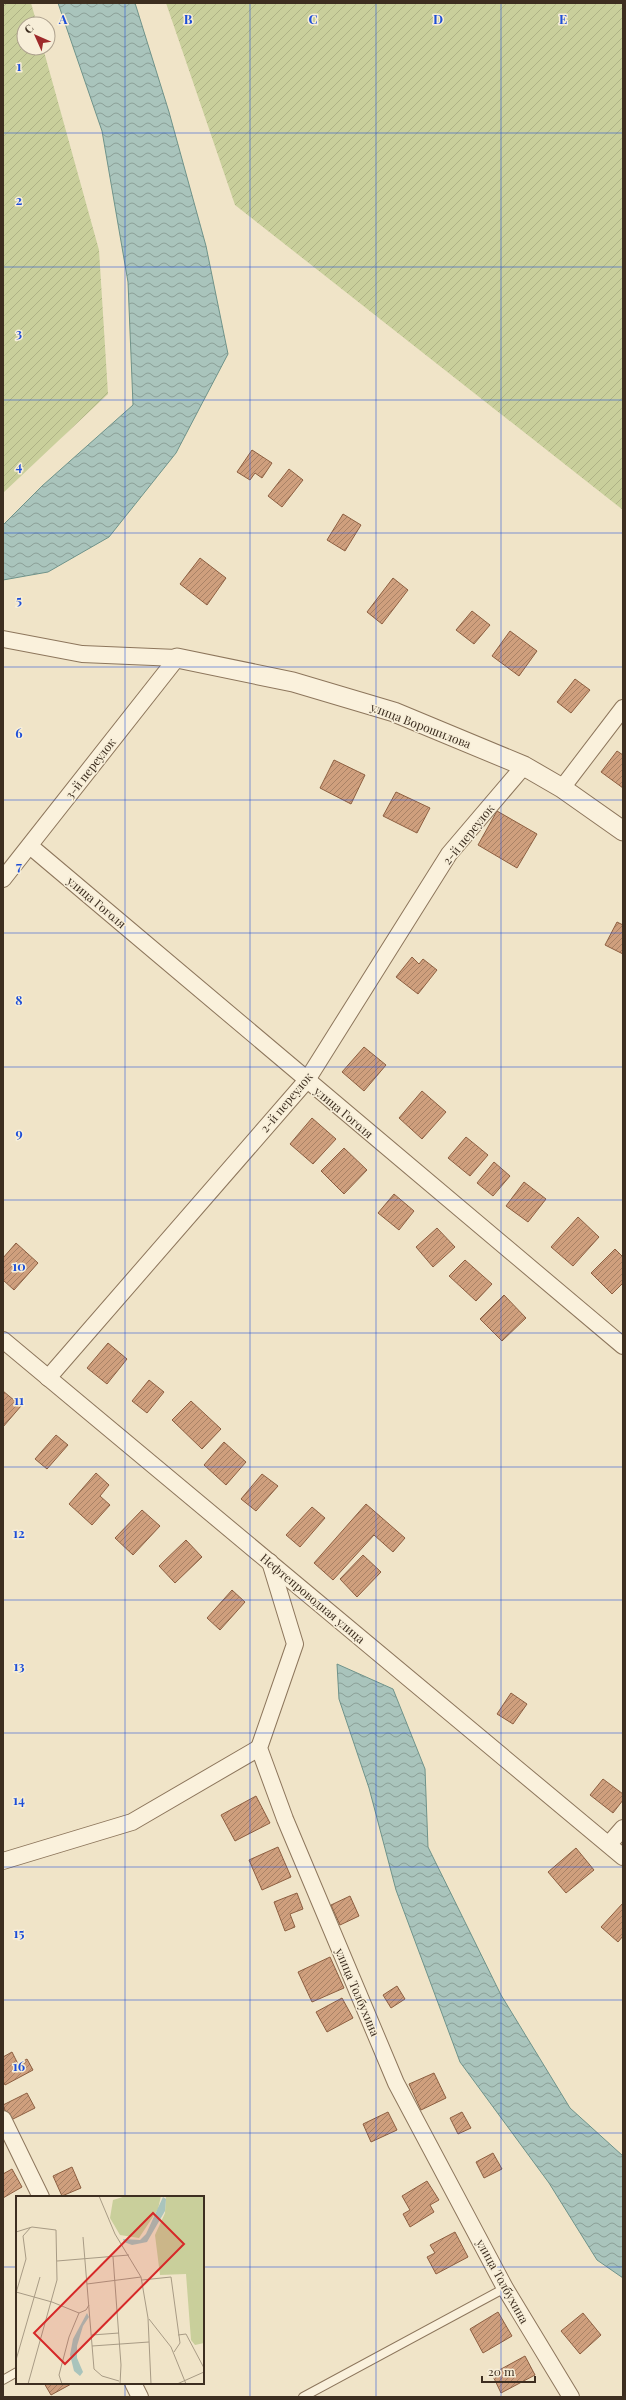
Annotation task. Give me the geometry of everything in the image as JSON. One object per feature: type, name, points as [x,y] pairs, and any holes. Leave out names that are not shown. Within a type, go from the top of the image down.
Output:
[{"type":"street","points":[[3,639],[82,654],[177,658]]},
{"type":"street","name":"улица Ворошилова","points":[[177,658],[293,682],[394,712],[524,766],[562,788],[623,830]]},
{"type":"street","name":"3-й переулок","points":[[3,879],[177,658]]},
{"type":"street","points":[[562,788],[623,708]]},
{"type":"street","name":"2-й переулок","points":[[48,1378],[307,1080],[449,854],[524,766]]},
{"type":"street","name":"улица Гоголя","points":[[30,846],[623,1346]]},
{"type":"street","name":"Нефтепроводная улица","points":[[3,1340],[623,1857]]},
{"type":"street","points":[[3,1861],[132,1822],[259,1748],[295,1644],[270,1562]]},
{"type":"street","name":"улица Толбухина","points":[[259,1748],[285,1819],[396,2083],[505,2288],[571,2397]]},
{"type":"street","points":[[609,1844],[623,1828]]},
{"type":"street","points":[[3,2119],[41,2196]]},
{"type":"street","points":[[134,2384],[140,2397]]},
{"type":"lane","points":[[303,2397],[505,2288]]},
{"type":"lane","points":[[3,2380],[16,2373]]},
{"type":"green space","points":[[3,3],[31,3],[35,16],[16,16],[16,56],[45,56],[99,250],[108,394],[3,493]]},
{"type":"green space","points":[[166,3],[623,3],[623,510],[235,205]]},
{"type":"water","points":[[58,3],[135,3],[169,112],[206,246],[228,354],[176,453],[109,537],[48,572],[3,580],[3,525],[42,486],[133,405],[128,282],[102,131]]},
{"type":"water","points":[[337,1664],[393,1689],[425,1769],[428,1847],[501,1995],[570,2108],[623,2156],[623,2278],[597,2260],[549,2183],[460,2062],[396,1890],[369,1788],[339,1699]]},
{"type":"building","points":[[252,450],[272,463],[262,478],[255,473],[250,480],[237,472]]},
{"type":"building","points":[[289,469],[303,480],[282,507],[268,496]]},
{"type":"building","points":[[343,514],[361,525],[345,551],[327,540]]},
{"type":"building","points":[[200,558],[226,578],[207,605],[180,584]]},
{"type":"building","points":[[393,578],[408,590],[382,624],[367,612]]},
{"type":"building","points":[[472,611],[490,625],[474,644],[456,630]]},
{"type":"building","points":[[510,631],[537,651],[519,676],[492,656]]},
{"type":"building","points":[[575,679],[590,690],[571,713],[557,702]]},
{"type":"building","points":[[617,751],[623,755],[623,788],[601,772]]},
{"type":"building","points":[[334,760],[365,775],[351,804],[320,788]]},
{"type":"building","points":[[396,792],[430,808],[417,833],[383,816]]},
{"type":"building","points":[[497,811],[537,834],[517,868],[478,845]]},
{"type":"building","points":[[617,922],[623,925],[623,954],[605,945]]},
{"type":"building","points":[[412,957],[419,964],[423,959],[437,970],[418,994],[396,977]]},
{"type":"building","points":[[364,1047],[386,1065],[364,1091],[342,1072]]},
{"type":"building","points":[[422,1091],[446,1112],[422,1139],[399,1118]]},
{"type":"building","points":[[312,1118],[336,1139],[313,1164],[290,1144]]},
{"type":"building","points":[[466,1137],[488,1155],[470,1176],[448,1158]]},
{"type":"building","points":[[344,1148],[367,1170],[344,1194],[321,1171]]},
{"type":"building","points":[[494,1162],[510,1176],[493,1196],[477,1183]]},
{"type":"building","points":[[524,1182],[546,1199],[528,1222],[506,1206]]},
{"type":"building","points":[[394,1194],[414,1211],[399,1230],[378,1213]]},
{"type":"building","points":[[578,1217],[599,1237],[573,1266],[551,1247]]},
{"type":"building","points":[[437,1228],[455,1247],[433,1267],[416,1247]]},
{"type":"building","points":[[16,1243],[38,1263],[14,1290],[3,1280],[3,1258]]},
{"type":"building","points":[[615,1249],[623,1257],[623,1283],[612,1294],[591,1273]]},
{"type":"building","points":[[465,1260],[492,1284],[476,1301],[449,1276]]},
{"type":"building","points":[[504,1295],[526,1318],[502,1341],[480,1319]]},
{"type":"building","points":[[108,1343],[127,1359],[107,1384],[87,1368]]},
{"type":"building","points":[[149,1380],[164,1392],[147,1413],[132,1401]]},
{"type":"building","points":[[3,1391],[21,1406],[3,1427]]},
{"type":"building","points":[[191,1401],[221,1429],[202,1449],[172,1420]]},
{"type":"building","points":[[56,1435],[68,1445],[47,1469],[35,1459]]},
{"type":"building","points":[[224,1442],[246,1462],[226,1485],[204,1465]]},
{"type":"building","points":[[96,1473],[109,1485],[100,1496],[110,1505],[92,1525],[69,1504]]},
{"type":"building","points":[[262,1474],[278,1486],[256,1511],[241,1499]]},
{"type":"building","points":[[366,1504],[405,1538],[393,1552],[374,1535],[333,1580],[314,1563]]},
{"type":"building","points":[[312,1507],[325,1518],[300,1547],[286,1535]]},
{"type":"building","points":[[142,1510],[160,1526],[133,1555],[115,1538]]},
{"type":"building","points":[[186,1540],[202,1557],[175,1583],[159,1566]]},
{"type":"building","points":[[363,1555],[381,1572],[357,1597],[340,1579]]},
{"type":"building","points":[[232,1590],[245,1602],[220,1630],[207,1618]]},
{"type":"building","points":[[511,1693],[527,1704],[513,1724],[497,1714]]},
{"type":"building","points":[[603,1779],[623,1794],[623,1800],[613,1813],[590,1795]]},
{"type":"building","points":[[256,1796],[270,1823],[235,1841],[221,1815]]},
{"type":"building","points":[[278,1847],[291,1877],[262,1890],[249,1860]]},
{"type":"building","points":[[576,1848],[594,1870],[566,1893],[548,1872]]},
{"type":"building","points":[[297,1893],[303,1909],[290,1914],[295,1927],[285,1931],[274,1902]]},
{"type":"building","points":[[350,1896],[359,1916],[340,1925],[331,1905]]},
{"type":"building","points":[[623,1903],[623,1936],[618,1942],[601,1927]]},
{"type":"building","points":[[330,1957],[344,1988],[312,2002],[298,1972]]},
{"type":"building","points":[[397,1986],[405,1999],[391,2008],[383,1995]]},
{"type":"building","points":[[342,1998],[353,2018],[327,2032],[316,2012]]},
{"type":"building","points":[[12,2052],[18,2064],[27,2059],[33,2070],[5,2085],[3,2081],[3,2057]]},
{"type":"building","points":[[434,2073],[446,2098],[421,2110],[409,2084]]},
{"type":"building","points":[[27,2093],[35,2108],[9,2121],[3,2105]]},
{"type":"building","points":[[388,2112],[397,2130],[371,2142],[363,2124]]},
{"type":"building","points":[[462,2112],[471,2128],[458,2134],[450,2118]]},
{"type":"building","points":[[493,2153],[502,2169],[484,2178],[476,2162]]},
{"type":"building","points":[[72,2167],[81,2188],[62,2196],[53,2176]]},
{"type":"building","points":[[12,2169],[22,2187],[3,2198],[3,2174]]},
{"type":"building","points":[[427,2181],[439,2200],[430,2205],[434,2212],[410,2227],[403,2214],[410,2210],[402,2196]]},
{"type":"building","points":[[455,2232],[468,2257],[436,2274],[427,2257],[435,2253],[430,2245]]},
{"type":"building","points":[[498,2312],[512,2336],[483,2353],[470,2329]]},
{"type":"building","points":[[583,2313],[601,2335],[580,2354],[561,2331]]},
{"type":"building","points":[[525,2356],[535,2375],[501,2393],[492,2374]]},
{"type":"building","points":[[45,2384],[71,2384],[51,2395]]}]
